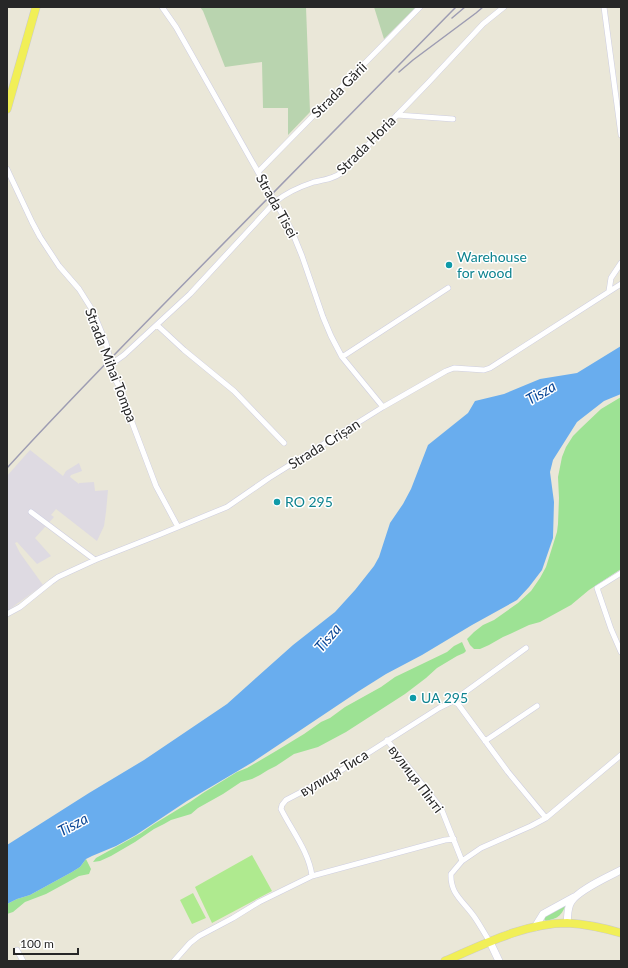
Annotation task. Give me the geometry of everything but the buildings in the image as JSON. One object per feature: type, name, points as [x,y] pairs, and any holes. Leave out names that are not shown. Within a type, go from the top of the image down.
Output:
[{"type":"main road","points":[[7,109],[36,7]]},
{"type":"main road","points":[[445,961],[521,931],[553,924],[567,923],[596,927],[621,933]]},
{"type":"street","name":"Strada Tisei","points":[[162,7],[176,27],[291,230],[323,317],[342,357],[383,407]]},
{"type":"street","name":"Strada Gării","points":[[258,172],[420,7]]},
{"type":"street","name":"Strada Horia","points":[[112,362],[124,356],[190,294],[275,202],[298,188],[337,176],[428,83],[483,24],[504,7]]},
{"type":"street","points":[[604,7],[621,135]]},
{"type":"street","points":[[397,115],[453,119]]},
{"type":"street","name":"Strada Mihai Tompa","points":[[7,169],[40,237],[59,266],[79,289],[91,308],[106,343],[112,362],[111,367],[113,375],[122,392],[156,486],[178,527]]},
{"type":"street","points":[[609,291],[611,278],[620,267]]},
{"type":"street","name":"Strada Crișan","points":[[7,614],[20,607],[55,579],[95,560],[227,507],[279,472],[383,407],[446,371],[454,368],[479,371],[488,369],[621,284]]},
{"type":"street","points":[[342,357],[448,288]]},
{"type":"street","points":[[157,325],[184,350],[234,391],[284,443]]},
{"type":"street","points":[[32,512],[95,560]]},
{"type":"street","points":[[621,573],[597,588],[611,630],[621,652]]},
{"type":"street","name":"вулиця Тиса","points":[[312,876],[311,868],[302,848],[281,809],[286,800],[332,776],[439,708],[453,701],[526,648]]},
{"type":"street","points":[[453,701],[458,704],[508,772],[546,818]]},
{"type":"street","points":[[485,742],[537,706]]},
{"type":"street","name":"вулиця Пінті","points":[[388,740],[441,808],[462,861]]},
{"type":"street","points":[[499,961],[490,942],[473,914],[461,902],[453,889],[451,874],[462,861],[481,848],[546,818],[621,755]]},
{"type":"street","points":[[174,961],[190,943],[199,936],[259,902],[312,876],[445,840],[454,839]]},
{"type":"street","points":[[535,927],[543,914],[621,870]]},
{"type":"street","points":[[567,923],[569,907],[576,896]]},
{"type":"street","points":[[17,950],[23,961]]},
{"type":"shaded area","points":[[30,450],[63,476],[66,471],[79,463],[82,471],[71,475],[70,477],[79,484],[94,482],[95,491],[108,490],[104,526],[97,541],[56,509],[51,515],[54,517],[35,538],[51,556],[37,564],[17,542],[15,543],[20,553],[43,585],[7,611],[7,476]]},
{"type":"green space","points":[[200,7],[306,7],[310,112],[288,135],[288,108],[263,108],[262,62],[225,67],[203,11]]},
{"type":"green space","points":[[374,7],[416,7],[384,39]]},
{"type":"green space","points":[[621,397],[621,569],[589,590],[571,605],[540,622],[529,625],[480,649],[474,649],[467,639],[483,625],[494,620],[518,603],[531,591],[546,567],[557,532],[559,498],[558,477],[562,457],[566,447],[573,436],[601,409]]},
{"type":"green space","points":[[462,642],[466,651],[464,653],[437,668],[405,694],[346,732],[318,747],[294,754],[260,775],[241,782],[198,808],[191,814],[171,820],[111,856],[100,861],[93,862],[96,858],[141,833],[237,772],[247,768],[276,751],[395,677],[447,652]]},
{"type":"green space","points":[[252,855],[272,891],[212,923],[195,887]]},
{"type":"green space","points":[[86,859],[91,869],[89,874],[79,876],[46,894],[25,902],[13,912],[7,914],[7,904],[30,895],[72,872],[80,867]]},
{"type":"green space","points":[[193,893],[206,918],[192,924],[180,900]]},
{"type":"green space","points":[[567,903],[557,917],[546,921],[544,919],[545,915]]},
{"type":"water","name":"Tisza","points":[[621,346],[621,394],[604,401],[577,422],[553,460],[550,472],[554,502],[553,538],[542,570],[517,600],[386,674],[253,762],[187,801],[136,835],[116,846],[86,859],[80,867],[30,895],[7,904],[7,845],[144,760],[227,704],[293,645],[335,612],[374,566],[379,557],[390,523],[411,489],[428,445],[468,413],[475,401],[504,394],[540,379],[577,373]]},
{"type":"railway","points":[[7,468],[122,347],[456,7]]},
{"type":"railway","points":[[452,18],[465,7]]},
{"type":"railway","points":[[399,72],[483,7]]},
{"type":"place","name":"Warehouse for wood","points":[[449,265]]},
{"type":"place","name":"RO 295","points":[[277,502]]},
{"type":"place","name":"UA 295","points":[[413,698]]}]
